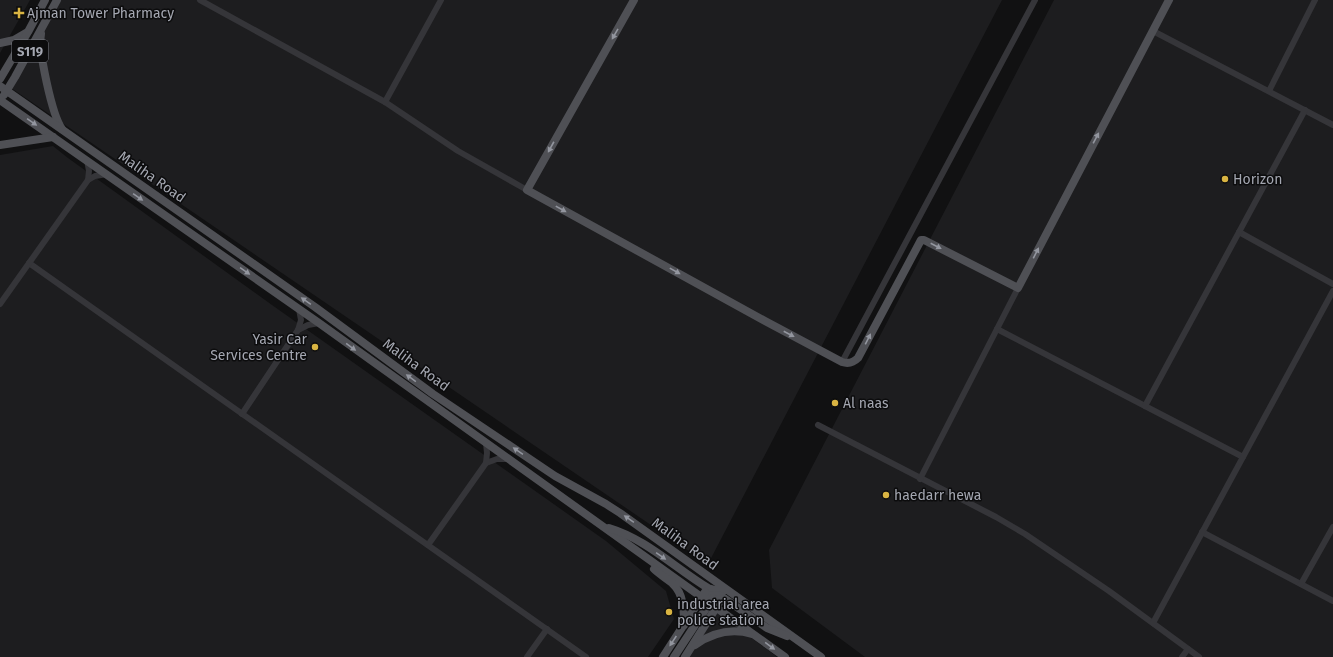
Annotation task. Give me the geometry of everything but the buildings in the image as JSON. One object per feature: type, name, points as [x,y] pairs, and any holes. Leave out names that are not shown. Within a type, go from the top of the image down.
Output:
[{"type":"main road","name":"S119","points":[[0,78],[28,32],[45,0]]},
{"type":"main road","name":"S119","points":[[0,100],[3,88],[42,30],[57,0]]},
{"type":"main road","points":[[634,0],[527,190],[760,319],[842,362],[850,363],[858,358],[920,240],[924,240],[1018,288],[1169,0]]},
{"type":"main road","points":[[42,30],[40,46],[53,108],[57,121],[65,132]]},
{"type":"main road","points":[[0,43],[19,38],[28,32]]},
{"type":"main road","name":"Maliha Road","points":[[3,88],[308,303],[439,398],[555,476],[616,510],[712,580],[717,594],[755,635],[785,657]]},
{"type":"main road","name":"Maliha Road","points":[[0,100],[319,323],[486,444],[702,597],[717,594],[792,637],[821,657]]},
{"type":"main road","points":[[0,145],[53,137]]},
{"type":"main road","points":[[156,209],[163,205],[169,205]]},
{"type":"main road","points":[[602,526],[631,536],[717,594]]},
{"type":"main road","points":[[649,559],[654,568],[674,586],[680,595],[684,609],[684,626]]},
{"type":"main road","points":[[685,657],[691,648],[717,594]]},
{"type":"main road","points":[[674,657],[717,594]]},
{"type":"main road","points":[[663,657],[702,597]]},
{"type":"main road","points":[[691,648],[704,639],[719,633],[736,631],[755,635]]},
{"type":"street","points":[[200,0],[386,102],[458,152],[527,190]]},
{"type":"street","points":[[386,102],[441,0]]},
{"type":"street","points":[[842,362],[1035,0]]},
{"type":"street","points":[[1268,91],[1315,0]]},
{"type":"street","points":[[1153,30],[1333,125]]},
{"type":"street","points":[[1145,406],[1305,110]]},
{"type":"street","points":[[0,304],[88,180],[89,171],[87,160]]},
{"type":"street","points":[[88,180],[99,175],[107,174]]},
{"type":"street","points":[[1239,232],[1333,284]]},
{"type":"street","points":[[29,263],[586,657]]},
{"type":"street","points":[[920,479],[1018,288]]},
{"type":"street","points":[[1152,623],[1333,291]]},
{"type":"street","points":[[242,414],[298,330],[301,320],[299,309]]},
{"type":"street","points":[[298,330],[308,325],[319,323]]},
{"type":"street","points":[[997,330],[1243,457]]},
{"type":"street","points":[[818,425],[996,517],[1025,534],[1109,591],[1199,657]]},
{"type":"street","points":[[428,545],[486,463],[486,444]]},
{"type":"street","points":[[486,463],[496,459],[508,459]]},
{"type":"street","points":[[1301,584],[1333,527]]},
{"type":"street","points":[[1202,532],[1333,601]]},
{"type":"street","points":[[527,657],[546,629]]},
{"type":"street","points":[[1182,657],[1188,649]]},
{"type":"shaded area","points":[[0,0],[30,0],[0,53]]},
{"type":"shaded area","points":[[60,0],[1002,0],[708,564],[11,88]]},
{"type":"shaded area","points":[[1054,0],[1333,0],[1333,657],[865,657],[772,588],[769,550]]},
{"type":"shaded area","points":[[53,146],[272,305],[606,541],[666,591],[674,619],[648,657],[0,657],[0,155]]},
{"type":"shaded area","points":[[717,612],[777,657],[685,657]]},
{"type":"place","name":"Ajman Tower Pharmacy","points":[[19,13]]},
{"type":"place","name":"Horizon","points":[[1225,179]]},
{"type":"place","name":"Yasir Car Services Centre","points":[[315,347]]},
{"type":"place","name":"Al naas","points":[[835,403]]},
{"type":"place","name":"haedarr hewa","points":[[886,495]]},
{"type":"place","name":"industrial area police station","points":[[669,612]]}]
